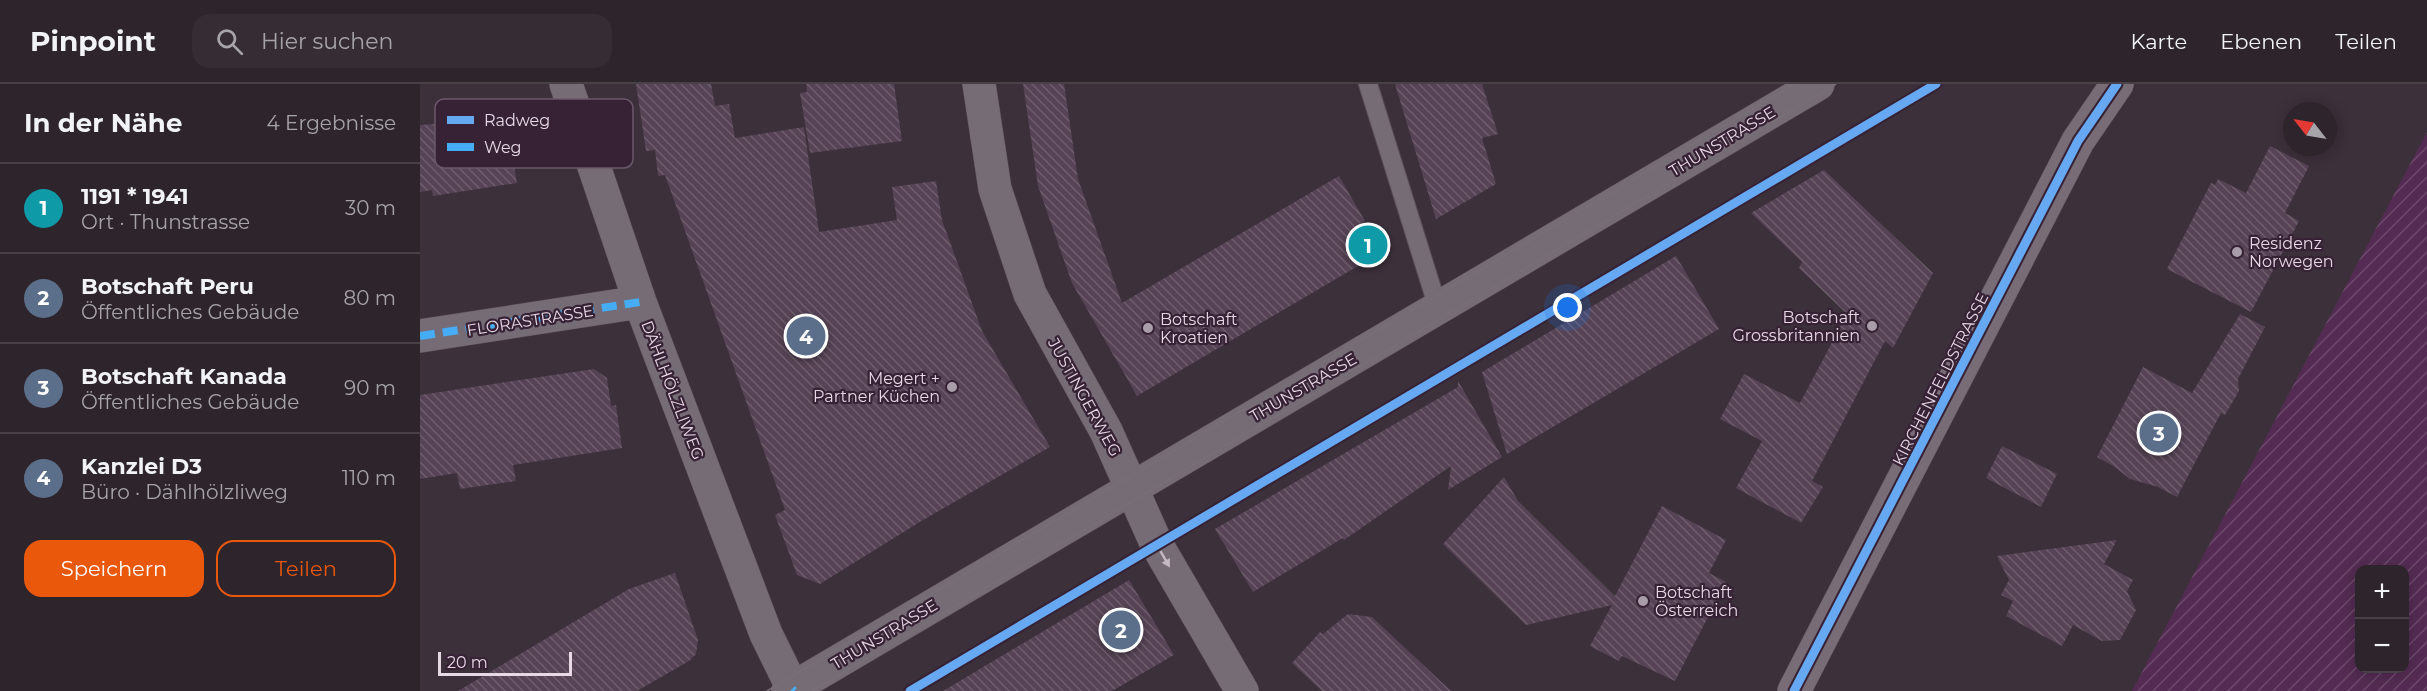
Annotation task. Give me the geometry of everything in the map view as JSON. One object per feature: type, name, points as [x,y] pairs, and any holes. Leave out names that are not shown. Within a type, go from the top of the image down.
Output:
[{"type":"main road","name":"KIRCHENFELDSTRASSE","points":[[2078,141],[2088,84]]},
{"type":"main road","name":"KIRCHENFELDSTRASSE","points":[[1794,691],[2078,141],[2116,84]]},
{"type":"street","name":"DÄHLHÖLZLIWEG","points":[[566,84],[571,99]]},
{"type":"street","name":"JUSTINGERWEG","points":[[979,84],[995,189],[1030,294],[1049,333],[1106,431],[1157,545],[1242,691]]},
{"type":"street","name":"THUNSTRASSE","points":[[791,690],[1818,84]]},
{"type":"street","name":"DÄHLHÖLZLIWEG","points":[[595,168],[640,302],[766,634],[791,690]]},
{"type":"street","name":"FLORASTRASSE","points":[[420,336],[640,302]]},
{"type":"lane","points":[[1368,84],[1438,308]]},
{"type":"shaded area","points":[[2427,132],[2427,691],[2132,691]]},
{"type":"building","points":[[636,84],[711,84],[715,106],[729,104],[735,138],[804,127],[819,232],[897,220],[892,187],[936,181],[942,220],[982,331],[1050,447],[923,520],[820,584],[797,575],[775,515],[785,510],[665,175],[658,176],[655,150],[646,151]]},
{"type":"building","points":[[806,84],[894,84],[902,141],[810,153],[800,93],[807,92]]},
{"type":"building","points":[[1023,84],[1064,84],[1078,179],[1122,303],[1339,176],[1365,221],[1357,226],[1375,256],[1137,396],[1072,283],[1038,186]]},
{"type":"building","points":[[1395,84],[1482,84],[1498,134],[1482,138],[1496,184],[1436,219]]},
{"type":"building","points":[[435,124],[435,168],[514,168],[517,183],[433,196],[432,190],[420,192],[420,125]]},
{"type":"building","points":[[2270,146],[2283,153],[2283,156],[2290,156],[2309,166],[2285,213],[2299,221],[2251,312],[2167,269],[2211,183],[2215,185],[2218,179],[2246,193]]},
{"type":"building","name":"Botschaft Grossbritannien","points":[[1824,170],[1933,273],[1893,348],[1885,341],[1812,481],[1823,487],[1801,523],[1736,488],[1762,441],[1720,419],[1744,374],[1800,403],[1847,314],[1799,268],[1802,262],[1751,213]]},
{"type":"building","points":[[1676,256],[1719,329],[1507,454],[1482,372]]},
{"type":"building","points":[[2240,314],[2265,327],[2238,379],[2239,391],[2225,415],[2221,413],[2177,497],[2158,487],[2130,479],[2097,457],[2143,367],[2192,393]]},
{"type":"building","points":[[594,369],[607,378],[611,406],[616,405],[622,448],[513,465],[516,481],[460,489],[457,473],[420,479],[420,395]]},
{"type":"building","points":[[1458,381],[1502,457],[1448,490],[1451,466],[1344,540],[1343,538],[1253,592],[1215,529],[1458,387]]},
{"type":"building","points":[[2002,446],[2057,474],[2041,507],[1986,478]]},
{"type":"building","points":[[1504,477],[1518,501],[1615,596],[1662,506],[1726,540],[1709,573],[1726,582],[1675,681],[1622,656],[1619,661],[1590,646],[1612,605],[1526,625],[1443,544]]},
{"type":"building","points":[[2117,540],[2104,564],[2133,580],[2127,591],[2136,610],[2120,640],[2102,641],[2073,625],[2062,646],[2006,616],[2013,601],[2001,595],[2009,580],[1997,556]]},
{"type":"building","points":[[675,573],[698,640],[696,654],[689,661],[637,691],[458,691],[629,589]]},
{"type":"building","points":[[1129,580],[1174,655],[1112,691],[943,691]]},
{"type":"building","points":[[1348,614],[1372,617],[1451,691],[1322,691],[1292,663],[1320,632],[1323,634]]},
{"type":"tram line","points":[[767,691],[1795,84]]},
{"type":"tram line","points":[[812,691],[1836,84]]},
{"type":"marked path","points":[[420,336],[640,302]]},
{"type":"cycle path","points":[[910,691],[1936,84]]},
{"type":"cycle path","points":[[1794,691],[2078,141],[2117,84]]},
{"type":"place","name":"1191 * 1941","points":[[1368,245]]},
{"type":"place","name":"Residenz Norwegen","points":[[2237,252]]},
{"type":"place","name":"Botschaft Grossbritannien","points":[[1872,326]]},
{"type":"place","name":"Botschaft Kroatien","points":[[1148,328]]},
{"type":"place","name":"Kanzlei D3","points":[[806,336]]},
{"type":"place","name":"Megert + Partner Küchen","points":[[952,387]]},
{"type":"place","name":"Botschaft Kanada","points":[[2159,433]]},
{"type":"place","name":"Botschaft Österreich","points":[[1643,601]]},
{"type":"place","name":"Botschaft Peru","points":[[1121,630]]}]
